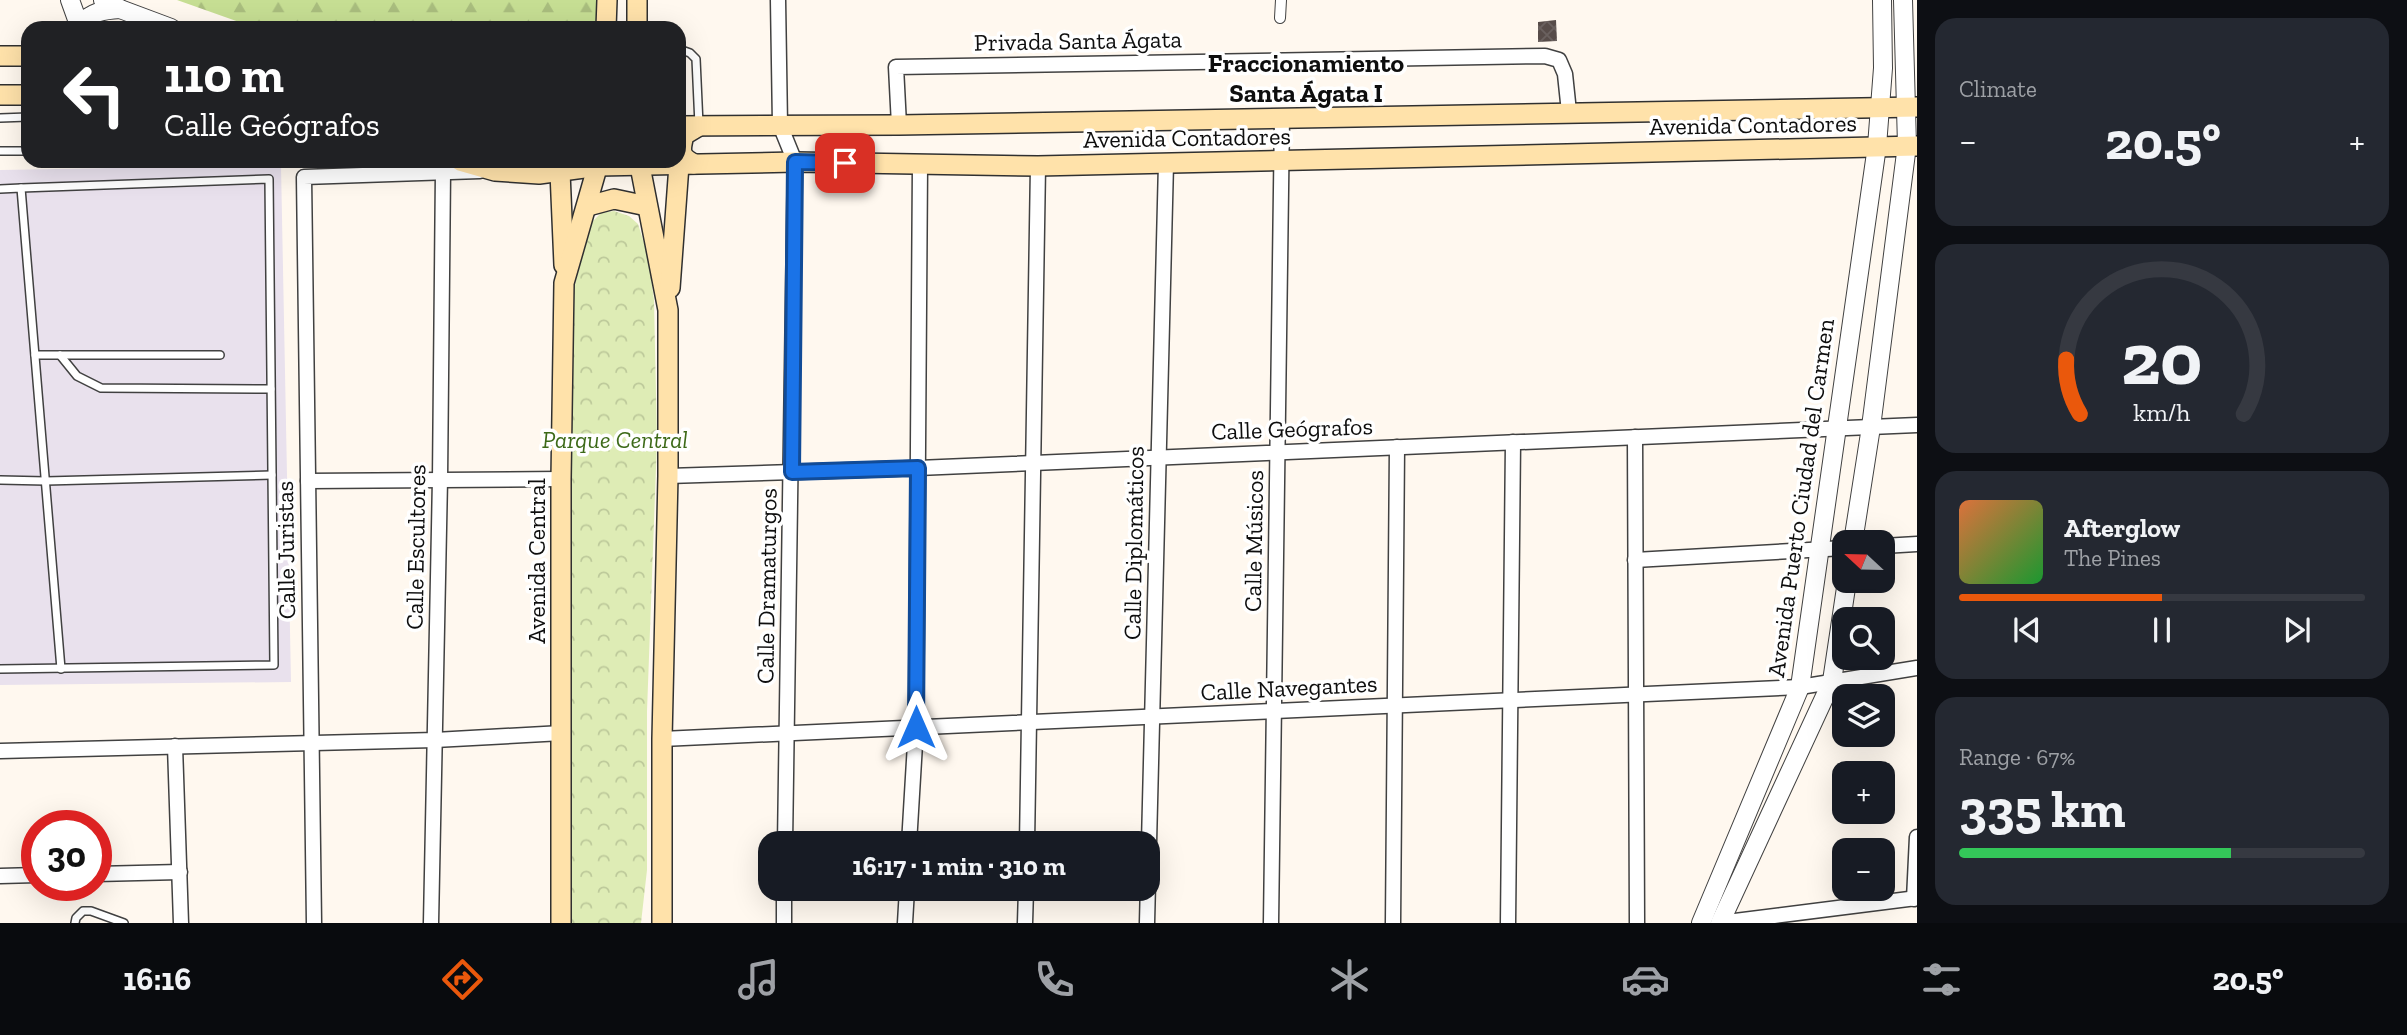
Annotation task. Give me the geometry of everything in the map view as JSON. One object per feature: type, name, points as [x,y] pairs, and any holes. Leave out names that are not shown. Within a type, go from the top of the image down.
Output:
[{"type":"main road","points":[[606,21],[607,0]]},
{"type":"main road","points":[[637,0],[637,21]]},
{"type":"main road","points":[[0,56],[21,55]]},
{"type":"main road","points":[[0,95],[21,94]]},
{"type":"main road","name":"Avenida Contadores","points":[[686,126],[899,125],[1912,107]]},
{"type":"main road","points":[[686,134],[699,126]]},
{"type":"main road","name":"Avenida Contadores","points":[[686,164],[795,162],[1038,166],[1912,145]]},
{"type":"main road","name":"Avenida Contadores","points":[[469,168],[495,171],[551,169]]},
{"type":"main road","name":"Avenida Central","points":[[561,923],[564,283],[598,168]]},
{"type":"main road","points":[[640,168],[668,310]]},
{"type":"main road","points":[[662,923],[668,310],[686,168]]},
{"type":"main road","points":[[551,169],[564,283]]},
{"type":"main road","points":[[588,206],[614,199],[647,206]]},
{"type":"street","points":[[69,0],[77,21]]},
{"type":"street","points":[[103,0],[152,21]]},
{"type":"street","points":[[778,0],[780,125],[795,162]]},
{"type":"street","points":[[1280,0],[1280,18]]},
{"type":"street","name":"Avenida Puerto Ciudad del Carmen","points":[[1701,923],[1800,687],[1877,146],[1883,68],[1882,0]]},
{"type":"street","points":[[1855,530],[1912,145],[1912,107],[1904,91],[1903,0]]},
{"type":"street","points":[[84,21],[100,10],[120,9]]},
{"type":"street","name":"Privada Santa Ágata","points":[[899,125],[896,67],[1545,56],[1559,60],[1565,74],[1569,112]]},
{"type":"street","name":"Calle Músicos","points":[[1271,923],[1282,117]]},
{"type":"street","name":"Calle Dramaturgos","points":[[785,831],[795,162]]},
{"type":"street","name":"Calle Diplomáticos","points":[[1147,923],[1166,163]]},
{"type":"street","points":[[910,831],[916,727],[920,165]]},
{"type":"street","points":[[1027,831],[1038,166]]},
{"type":"street","name":"Calle Juristas","points":[[314,923],[304,177],[424,168]]},
{"type":"street","name":"Calle Escultores","points":[[431,923],[440,479],[451,168]]},
{"type":"street","name":"Calle Geógrafos","points":[[668,476],[918,468],[1917,425]]},
{"type":"street","points":[[1635,437],[1637,923]]},
{"type":"street","points":[[1508,923],[1513,442]]},
{"type":"street","points":[[1393,923],[1397,447]]},
{"type":"street","points":[[308,481],[561,479]]},
{"type":"street","points":[[1895,545],[1917,544]]},
{"type":"street","points":[[1635,560],[1832,549]]},
{"type":"street","points":[[1845,593],[1832,681],[1720,923],[1821,917],[1916,898],[1917,838]]},
{"type":"street","name":"Calle Navegantes","points":[[662,739],[1800,687],[1917,668]]},
{"type":"street","points":[[0,751],[435,740],[562,733]]},
{"type":"street","points":[[175,746],[181,923]]},
{"type":"street","points":[[112,874],[180,872]]},
{"type":"street","points":[[0,876],[21,875]]},
{"type":"street","points":[[784,901],[784,923]]},
{"type":"street","points":[[905,923],[906,901]]},
{"type":"street","points":[[1026,901],[1026,923]]},
{"type":"lane","points":[[686,51],[696,59],[699,126]]},
{"type":"lane","points":[[0,118],[21,117]]},
{"type":"lane","points":[[0,151],[21,151]]},
{"type":"lane","points":[[0,189],[269,179],[274,665],[0,670]]},
{"type":"lane","points":[[21,188],[61,669]]},
{"type":"lane","points":[[35,355],[220,355]]},
{"type":"lane","points":[[60,355],[76,376],[101,388],[271,389]]},
{"type":"lane","points":[[0,480],[272,475]]},
{"type":"lane","points":[[75,923],[83,911],[91,911],[124,923]]},
{"type":"shaded area","points":[[281,168],[291,682],[0,685],[0,170]]},
{"type":"green space","points":[[177,0],[600,0],[600,21],[236,21]]},
{"type":"green space","name":"Parque Central","points":[[614,211],[629,216],[638,224],[648,256],[654,300],[657,441],[647,711],[647,870],[641,923],[570,923],[568,675],[574,289],[590,224],[601,213]]},
{"type":"building","points":[[1556,20],[1557,41],[1538,42],[1538,22]]},
{"type":"district","name":"Fraccionamiento Santa Ágata I","points":[[1306,78]]},
{"type":"route","points":[[845,163],[795,162],[792,472],[918,468],[916,727]]}]
